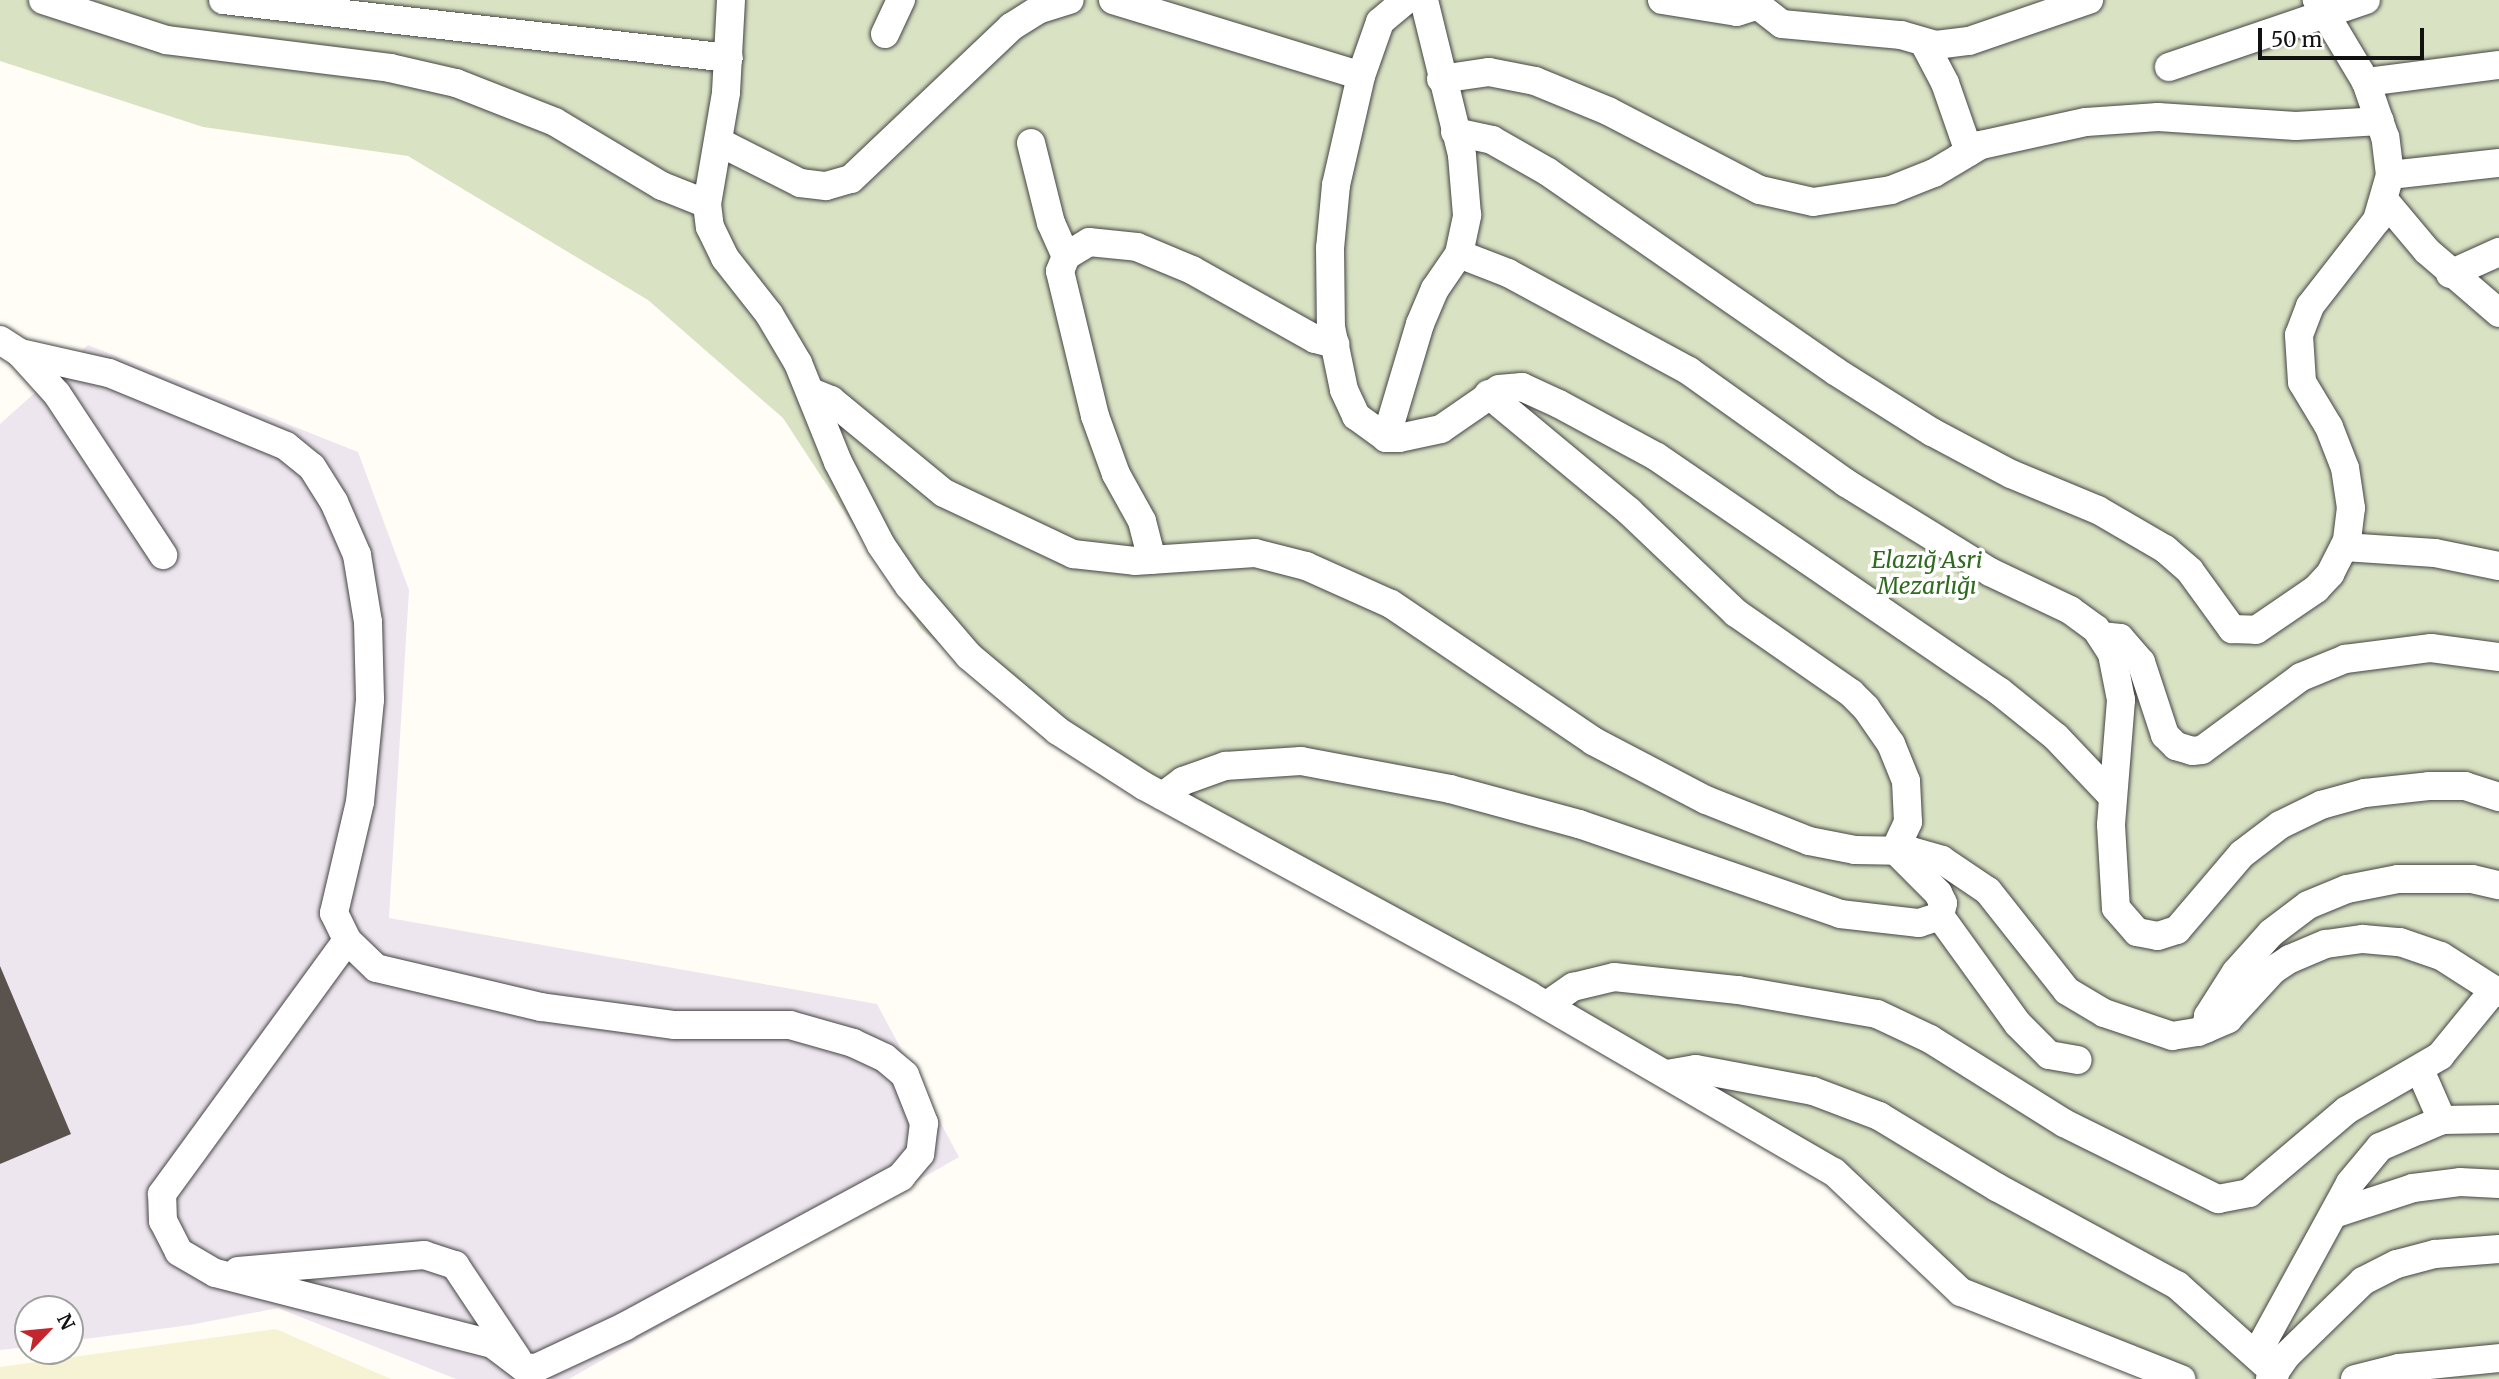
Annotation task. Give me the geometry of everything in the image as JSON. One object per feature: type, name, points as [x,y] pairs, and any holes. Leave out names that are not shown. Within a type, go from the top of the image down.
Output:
[{"type":"street","points":[[43,0],[79,6],[166,40],[390,68],[456,83],[544,117],[662,186],[707,204]]},
{"type":"street","points":[[223,0],[729,58]]},
{"type":"street","points":[[731,0],[729,58],[719,142],[707,204],[710,228],[725,258],[783,335],[811,392],[857,501],[909,586],[938,622],[1027,708],[1100,760],[1547,1005],[1834,1172],[1961,1293],[2181,1379]]},
{"type":"street","points":[[885,34],[901,0]]},
{"type":"street","points":[[719,142],[800,183],[825,186],[851,179],[1011,27],[1040,9],[1070,0]]},
{"type":"street","points":[[1113,0],[1361,76]]},
{"type":"street","points":[[1386,438],[1427,306],[1459,254],[1467,203],[1455,132],[1424,0]]},
{"type":"street","points":[[1662,0],[1737,12],[1754,3],[1782,24],[1901,35],[1924,43],[1969,41],[2089,0]]},
{"type":"street","points":[[2169,66],[2321,5],[2366,0]]},
{"type":"street","points":[[1397,2],[1380,22],[1361,76],[1336,185],[1330,248],[1335,344],[1351,408],[1364,425],[1386,438],[1412,438],[1441,429],[1488,394],[1522,387],[1657,457],[2029,713],[2112,796]]},
{"type":"street","points":[[2321,5],[2366,82],[2380,121],[2388,188],[2450,274],[2499,313]]},
{"type":"street","points":[[1924,43],[1945,83],[1969,152]]},
{"type":"street","points":[[2366,82],[2499,65]]},
{"type":"street","points":[[1441,79],[1489,72],[1535,81],[1608,111],[1760,190],[1795,200],[1831,202],[1891,190],[1934,173],[1969,152],[2048,128],[2126,118],[2189,117],[2296,126],[2380,121]]},
{"type":"street","points":[[1455,132],[1492,140],[1548,172],[1835,371],[1932,432],[2011,474],[2098,510],[2165,549],[2190,571],[2232,629],[2264,627],[2300,603],[2330,574],[2344,547],[2351,508],[2345,468],[2329,427],[2302,382],[2299,335],[2310,306],[2366,237],[2388,188]]},
{"type":"street","points":[[1031,143],[1051,223],[1066,256]]},
{"type":"street","points":[[2388,188],[2499,163]]},
{"type":"street","points":[[1153,560],[1142,521],[1116,474],[1095,416],[1060,271],[1066,256],[1089,242],[1136,247],[1192,270],[1315,339],[1335,344]]},
{"type":"street","points":[[2450,274],[2499,252]]},
{"type":"street","points":[[1459,254],[1508,273],[1689,371],[1846,483],[1990,572],[2070,610],[2101,636],[2116,668],[2121,700],[2112,796],[2116,908],[2137,932],[2158,936],[2185,923],[2226,872],[2260,839],[2321,805],[2365,793],[2429,786],[2465,786],[2499,797]]},
{"type":"street","points":[[10,346],[57,394],[163,555]]},
{"type":"street","points":[[10,346],[109,373],[286,446],[312,467],[334,502],[357,555],[368,622],[370,700],[360,802],[334,913],[347,940],[376,968],[541,1007],[675,1025],[802,1028],[853,1043],[885,1058],[905,1075],[924,1123],[920,1154],[901,1177],[557,1361],[523,1367],[492,1344],[215,1273],[179,1252],[163,1221],[162,1194],[347,940]]},
{"type":"street","points":[[811,392],[831,400],[900,462],[966,506],[1073,554],[1117,561],[1255,553],[1335,577],[1391,604],[1583,734],[1671,783],[1809,841],[1855,850],[1895,850],[1942,860],[1974,879],[2057,980],[2091,1008],[2172,1036],[2206,1029],[2228,1019],[2273,970],[2290,959],[2345,940],[2382,940],[2417,947],[2497,991],[2457,1040],[2420,1070],[2384,1085],[2347,1110],[2249,1193],[2218,1199],[2064,1123],[1930,1038],[1877,1014],[1738,990],[1614,977],[1573,987],[1547,1005]]},
{"type":"street","points":[[1488,394],[1629,511],[1736,613],[1851,692],[1866,708],[1891,744],[1906,781],[1908,822],[1895,850]]},
{"type":"street","points":[[2344,547],[2425,552],[2499,566]]},
{"type":"street","points":[[2101,636],[2120,638],[2141,662],[2165,735],[2176,746],[2192,751],[2202,750],[2301,677],[2345,659],[2431,648],[2499,657]]},
{"type":"street","points":[[1163,796],[1183,780],[1225,766],[1301,761],[1450,789],[1579,824],[1840,914],[1919,923],[1940,916]]},
{"type":"street","points":[[1895,850],[1938,893],[1943,903],[1940,916],[2018,1024],[2049,1055],[2077,1060]]},
{"type":"street","points":[[2206,1029],[2208,1016],[2236,972],[2271,933],[2308,905],[2347,889],[2398,879],[2472,879],[2499,885]]},
{"type":"street","points":[[1667,1074],[1696,1069],[1813,1091],[1857,1105],[1998,1188],[2155,1271],[2199,1300],[2267,1369]]},
{"type":"street","points":[[2420,1070],[2442,1119]]},
{"type":"street","points":[[2267,1369],[2334,1213],[2350,1183],[2381,1147],[2442,1119],[2499,1119]]},
{"type":"street","points":[[2334,1213],[2425,1186],[2499,1184]]},
{"type":"street","points":[[2267,1369],[2347,1292],[2363,1281],[2397,1264],[2435,1254],[2499,1250]]},
{"type":"street","points":[[215,1273],[424,1255],[455,1265],[523,1367]]},
{"type":"street","points":[[2355,1379],[2399,1368],[2499,1358]]},
{"type":"shaded area","points":[[88,345],[358,452],[409,590],[389,918],[877,1004],[959,1157],[569,1379],[456,1379],[278,1308],[190,1325],[84,1339],[84,1295],[14,1295],[14,1348],[0,1350],[0,424]]},
{"type":"shaded area","points":[[276,1329],[391,1379],[0,1379],[0,1367],[84,1365],[84,1355]]},
{"type":"green space","name":"Elazığ Asri Mezarlığı","points":[[0,0],[2499,0],[2499,1379],[2163,1379],[1990,1307],[1787,1148],[1099,775],[921,629],[783,418],[648,300],[408,156],[203,127],[0,61]]},
{"type":"building","points":[[0,966],[71,1134],[0,1164]]}]
